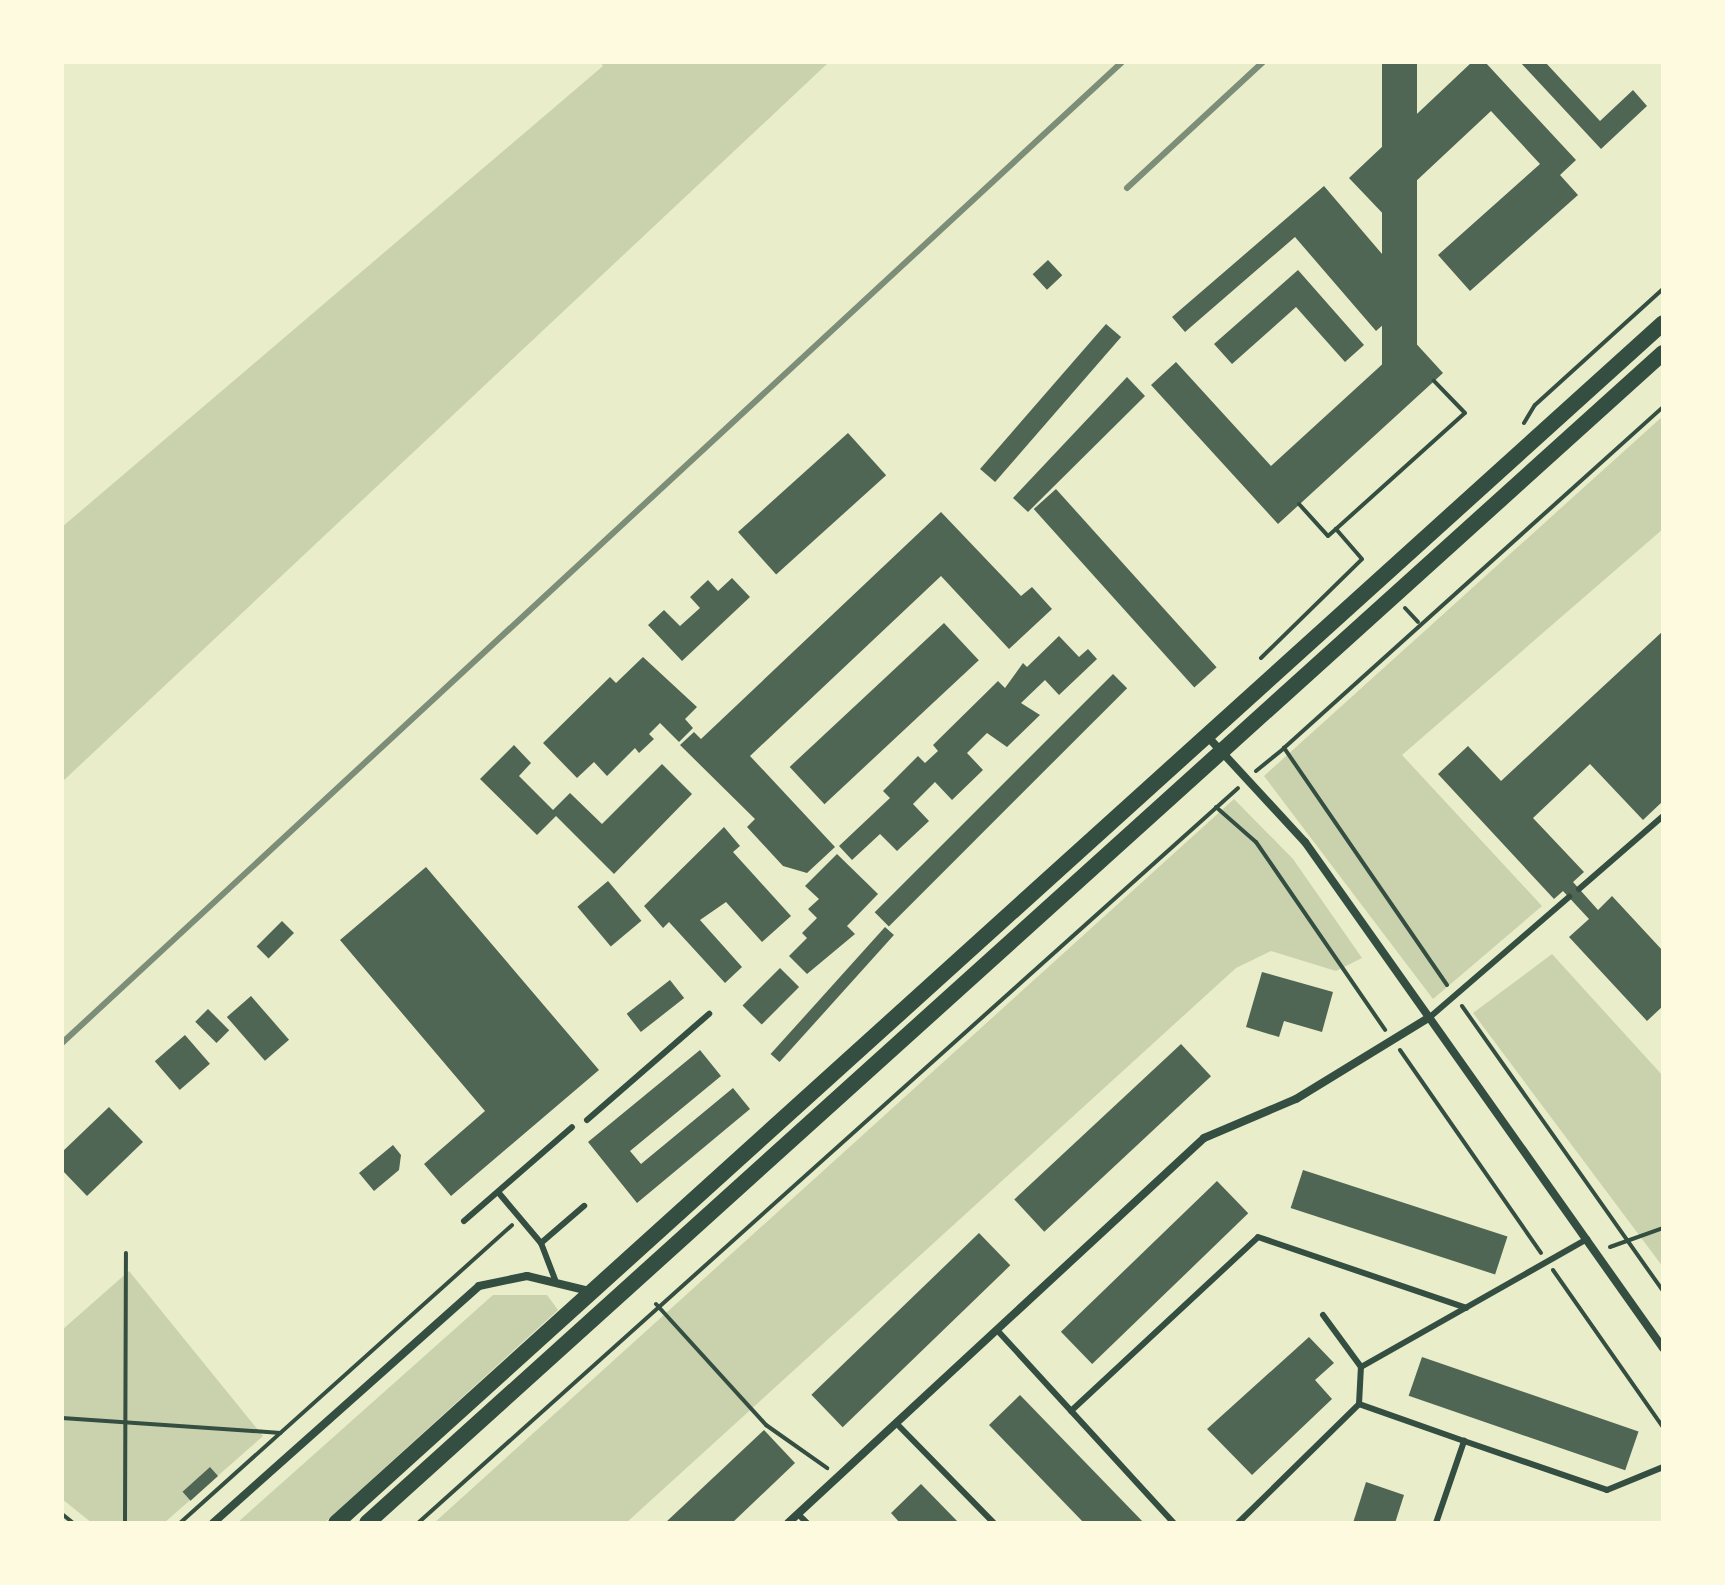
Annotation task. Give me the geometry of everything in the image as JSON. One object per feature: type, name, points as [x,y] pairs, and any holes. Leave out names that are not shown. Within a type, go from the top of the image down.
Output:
[{"type":"main road","points":[[336,1523],[1663,323]]},
{"type":"main road","points":[[367,1523],[1663,353]]},
{"type":"street","points":[[1208,737],[1305,842],[1663,1348]]},
{"type":"street","points":[[788,1523],[1204,1138],[1296,1099],[1430,1017]]},
{"type":"street","points":[[213,1523],[479,1286],[527,1276],[555,1279],[594,1292]]},
{"type":"lane","points":[[1579,889],[1663,816]]},
{"type":"lane","points":[[1430,1017],[1569,897]]},
{"type":"lane","points":[[587,1120],[709,1014]]},
{"type":"lane","points":[[464,1221],[572,1127]]},
{"type":"lane","points":[[498,1192],[541,1243],[555,1279]]},
{"type":"lane","points":[[541,1243],[584,1206]]},
{"type":"lane","points":[[1071,1411],[1258,1237],[1466,1308]]},
{"type":"lane","points":[[1361,1367],[1587,1239]]},
{"type":"lane","points":[[594,1292],[607,1309]]},
{"type":"lane","points":[[1238,1523],[1359,1404],[1361,1367],[1323,1315]]},
{"type":"lane","points":[[997,1330],[1174,1523]]},
{"type":"lane","points":[[1359,1404],[1607,1490],[1663,1467]]},
{"type":"lane","points":[[896,1423],[994,1523]]},
{"type":"lane","points":[[1436,1523],[1464,1441]]},
{"type":"lane","points":[[798,1514],[807,1523]]},
{"type":"path","points":[[1299,504],[1328,536],[1465,413],[1434,381]]},
{"type":"path","points":[[1663,407],[1284,748],[1663,1291]]},
{"type":"path","points":[[1336,529],[1362,559]]},
{"type":"path","points":[[418,1523],[656,1304],[1216,807],[1256,842],[1663,1427]]},
{"type":"path","points":[[180,1523],[520,1218]]},
{"type":"path","points":[[1596,1252],[1663,1228]]},
{"type":"path","points":[[125,1523],[126,1253]]},
{"type":"path","points":[[656,1304],[766,1425],[839,1476]]},
{"type":"path","points":[[62,1418],[280,1433]]},
{"type":"path","points":[[62,1514],[73,1523]]},
{"type":"green space","points":[[600,62],[829,62],[62,782],[62,527],[603,66]]},
{"type":"green space","points":[[1663,416],[1663,529],[1402,755],[1542,906],[1433,999],[1264,776]]},
{"type":"green space","points":[[1234,799],[1293,859],[1362,958],[1336,971],[1271,951],[1236,968],[626,1523],[434,1523]]},
{"type":"green space","points":[[1552,954],[1663,1076],[1663,1267],[1473,1013]]},
{"type":"green space","points":[[129,1271],[263,1436],[164,1523],[92,1523],[62,1499],[62,1330]]},
{"type":"green space","points":[[493,1295],[547,1295],[558,1310],[324,1523],[237,1523]]},
{"type":"building","points":[[1382,62],[1417,62],[1417,383],[1382,383]]},
{"type":"building","points":[[1472,62],[1485,62],[1576,160],[1560,175],[1578,195],[1470,291],[1438,255],[1540,164],[1491,111],[1398,198],[1405,205],[1389,220],[1349,178]]},
{"type":"building","points":[[1520,62],[1545,62],[1600,121],[1633,90],[1647,106],[1601,149]]},
{"type":"building","points":[[1324,186],[1417,295],[1376,331],[1295,237],[1185,332],[1172,317]]},
{"type":"building","points":[[1048,260],[1062,275],[1047,290],[1033,274]]},
{"type":"building","points":[[1298,270],[1364,345],[1345,362],[1296,307],[1232,364],[1214,344]]},
{"type":"building","points":[[1106,324],[1121,337],[995,482],[980,469]]},
{"type":"building","points":[[1411,338],[1443,373],[1278,524],[1151,385],[1176,362],[1271,466]]},
{"type":"building","points":[[1127,377],[1145,396],[1028,512],[1013,498]]},
{"type":"building","points":[[848,433],[886,475],[776,574],[738,532]]},
{"type":"building","points":[[1056,489],[1217,667],[1194,687],[1034,509]]},
{"type":"building","points":[[941,512],[1021,596],[1032,587],[1052,609],[1009,649],[941,576],[750,756],[835,847],[807,873],[783,866],[747,827],[755,819],[680,745],[694,732],[701,739]]},
{"type":"building","points":[[732,578],[750,597],[682,661],[648,625],[664,610],[680,626],[700,608],[690,597],[708,580],[718,591]]},
{"type":"building","points":[[944,623],[979,660],[824,804],[790,767]]},
{"type":"building","points":[[1663,631],[1663,801],[1643,820],[1590,764],[1533,818],[1584,872],[1573,882],[1598,910],[1612,896],[1663,951],[1663,1006],[1647,1021],[1569,937],[1589,919],[1563,891],[1554,899],[1438,774],[1468,746],[1501,781]]},
{"type":"building","points":[[1059,636],[1079,657],[1088,649],[1097,659],[1059,695],[1045,680],[1021,703],[1040,715],[1007,747],[987,733],[967,753],[983,770],[952,800],[935,782],[913,804],[929,821],[897,851],[880,834],[852,860],[839,846],[890,798],[883,791],[918,756],[925,763],[938,751],[933,745],[998,681],[1005,688],[1023,663],[1027,667]]},
{"type":"building","points":[[643,657],[697,707],[685,719],[693,728],[679,742],[660,723],[649,734],[654,739],[639,753],[635,748],[607,776],[594,762],[577,778],[543,743],[610,677],[616,683]]},
{"type":"building","points":[[1113,674],[1127,688],[889,926],[875,912]]},
{"type":"building","points":[[514,745],[531,763],[519,776],[553,810],[570,793],[602,824],[662,764],[692,794],[614,874],[556,816],[537,835],[480,779]]},
{"type":"building","points":[[724,827],[740,846],[733,852],[791,916],[762,942],[726,902],[700,920],[742,967],[725,983],[669,922],[663,928],[644,906]]},
{"type":"building","points":[[837,854],[878,894],[847,926],[855,934],[807,974],[789,956],[807,938],[802,933],[817,918],[808,909],[819,899],[805,886]]},
{"type":"building","points":[[426,867],[599,1070],[451,1196],[424,1164],[485,1111],[340,940]]},
{"type":"building","points":[[608,881],[641,921],[611,947],[577,907]]},
{"type":"building","points":[[282,921],[294,933],[269,958],[257,946]]},
{"type":"building","points":[[885,927],[894,935],[779,1062],[771,1054]]},
{"type":"building","points":[[780,968],[799,987],[762,1025],[743,1005]]},
{"type":"building","points":[[1262,972],[1333,992],[1322,1032],[1284,1021],[1279,1037],[1246,1027]]},
{"type":"building","points":[[670,980],[684,998],[641,1032],[627,1014]]},
{"type":"building","points":[[251,996],[289,1040],[265,1061],[227,1017]]},
{"type":"building","points":[[208,1009],[229,1030],[216,1043],[195,1022]]},
{"type":"building","points":[[185,1035],[210,1064],[180,1090],[155,1061]]},
{"type":"building","points":[[1181,1044],[1211,1076],[1044,1232],[1014,1199]]},
{"type":"building","points":[[700,1050],[721,1076],[630,1151],[641,1164],[733,1088],[750,1109],[637,1203],[588,1142]]},
{"type":"building","points":[[109,1107],[143,1142],[87,1196],[62,1170],[62,1152]]},
{"type":"building","points":[[393,1145],[401,1155],[399,1170],[374,1191],[359,1173]]},
{"type":"building","points":[[1303,1170],[1507,1236],[1495,1274],[1291,1208]]},
{"type":"building","points":[[1217,1181],[1248,1213],[1092,1364],[1061,1332]]},
{"type":"building","points":[[979,1233],[1010,1265],[843,1427],[811,1395]]},
{"type":"building","points":[[1309,1337],[1334,1363],[1315,1380],[1332,1399],[1252,1475],[1207,1429]]},
{"type":"building","points":[[1422,1357],[1639,1432],[1625,1470],[1409,1396]]},
{"type":"building","points":[[1020,1395],[1144,1523],[1084,1523],[989,1425]]},
{"type":"building","points":[[764,1430],[795,1463],[732,1523],[665,1523]]},
{"type":"building","points":[[210,1467],[218,1476],[191,1501],[183,1492]]},
{"type":"building","points":[[1366,1482],[1404,1495],[1395,1523],[1353,1523]]},
{"type":"building","points":[[921,1484],[959,1523],[900,1523],[891,1513]]},
{"type":"railway","points":[[62,1043],[1122,62]]},
{"type":"railway","points":[[1127,188],[1263,62]]}]
